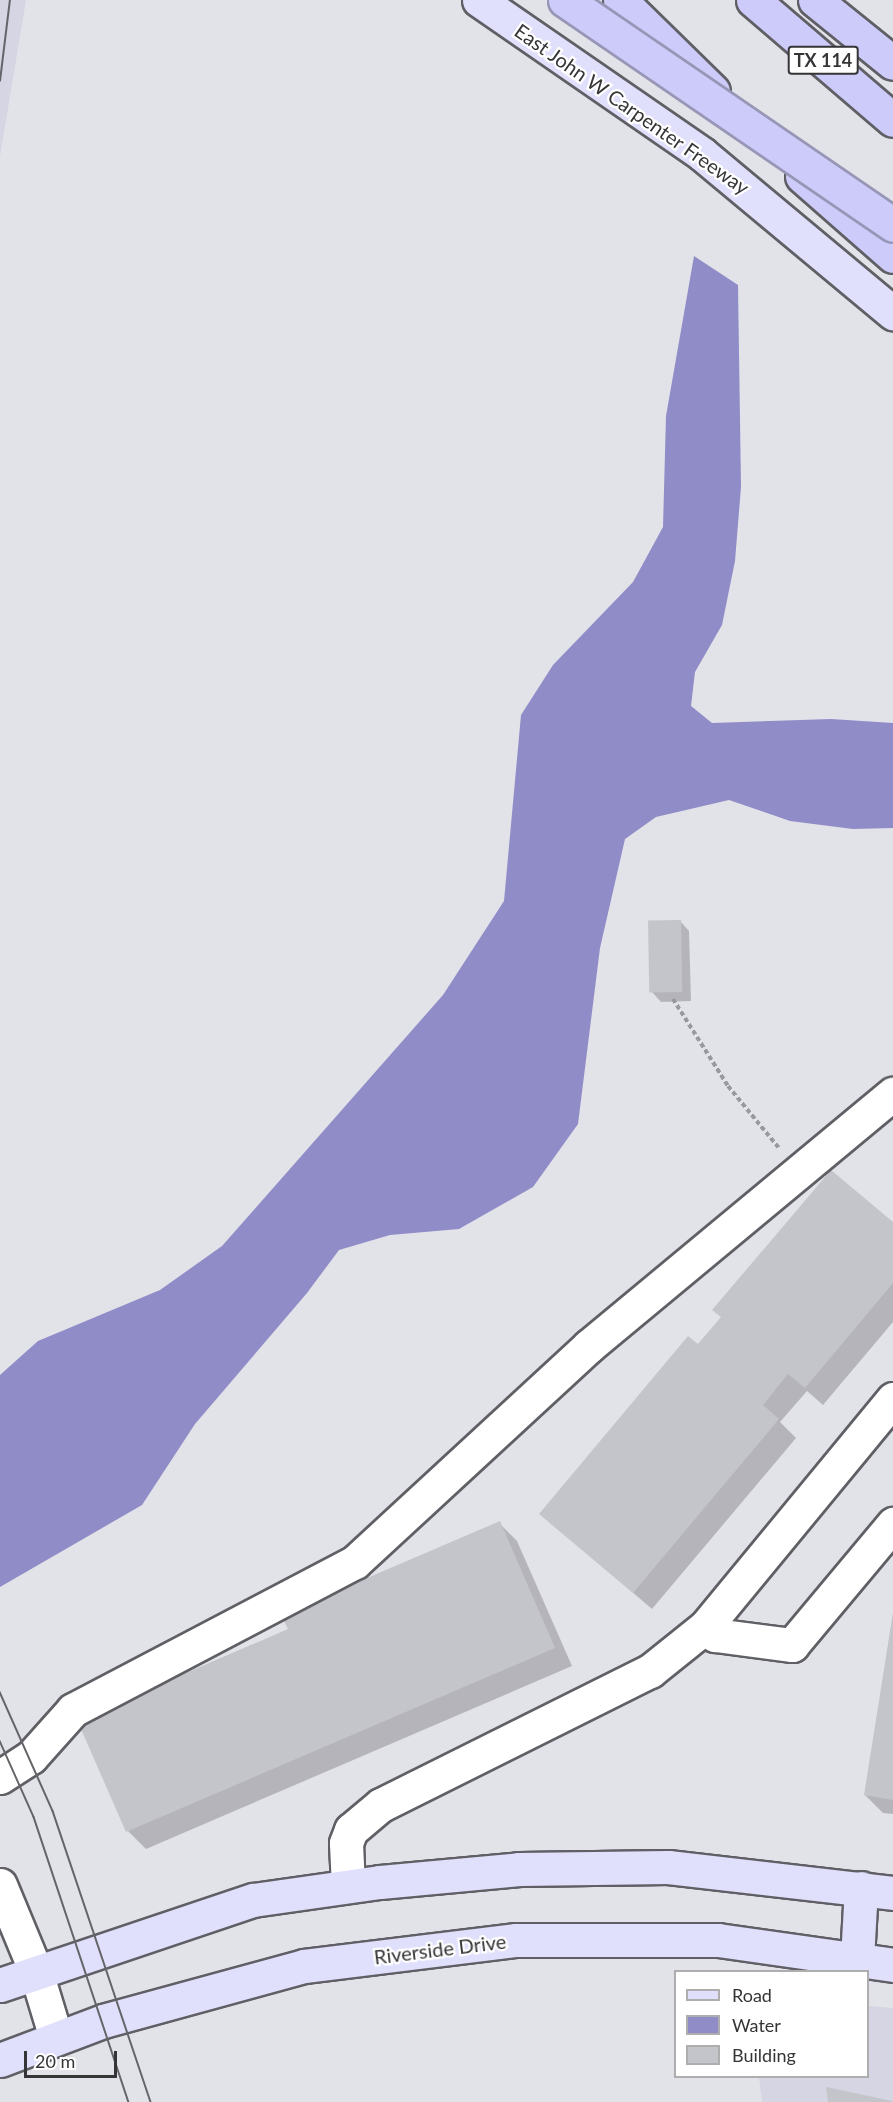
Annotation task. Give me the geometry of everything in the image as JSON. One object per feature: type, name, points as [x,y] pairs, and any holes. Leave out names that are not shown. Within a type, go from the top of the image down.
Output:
[{"type":"highway","points":[[565,0],[893,225]]},
{"type":"highway","points":[[620,0],[795,170],[893,256]]},
{"type":"highway","name":"TX 114","points":[[753,0],[893,120]]},
{"type":"highway","points":[[815,0],[893,63]]},
{"type":"main road","name":"East John W Carpenter Freeway","points":[[479,0],[702,154],[893,314]]},
{"type":"main road","points":[[0,1985],[253,1900],[348,1886],[519,1869],[668,1867],[877,1891],[857,1959]]},
{"type":"main road","name":"Riverside Drive","points":[[0,2060],[123,2015],[304,1966],[516,1940],[718,1940],[893,1965]]},
{"type":"street","points":[[0,1777],[31,1757],[73,1710],[355,1562],[589,1346],[893,1094]]},
{"type":"street","points":[[348,1886],[346,1843],[351,1830],[381,1805],[650,1671],[705,1627],[893,1399]]},
{"type":"street","points":[[705,1627],[716,1635],[792,1645],[893,1524]]},
{"type":"street","points":[[0,1885],[36,1972],[56,2038]]},
{"type":"path","points":[[673,999],[728,1086],[799,1172]]},
{"type":"shaded area","points":[[0,0],[26,0],[0,156]]},
{"type":"shaded area","points":[[869,2006],[893,2008],[893,2102],[762,2102],[759,2078],[869,2078]]},
{"type":"water","points":[[694,256],[738,285],[741,487],[735,561],[722,625],[695,672],[691,706],[712,723],[831,719],[893,723],[893,828],[853,829],[790,821],[729,800],[656,817],[625,839],[600,948],[578,1124],[533,1187],[459,1229],[390,1235],[339,1250],[307,1293],[195,1424],[142,1505],[0,1587],[0,1375],[38,1341],[160,1290],[222,1246],[443,995],[504,901],[521,715],[553,665],[633,582],[663,527],[666,416]]},
{"type":"building","points":[[681,920],[682,992],[649,993],[648,921]]},
{"type":"building","points":[[831,1170],[893,1222],[893,1283],[805,1388],[788,1374],[763,1405],[779,1419],[633,1593],[539,1514],[688,1336],[698,1344],[721,1317],[712,1310]]},
{"type":"building","points":[[500,1521],[555,1648],[126,1832],[77,1720],[288,1629],[281,1615]]},
{"type":"building","points":[[893,1613],[893,1800],[864,1795]]},
{"type":"building","points":[[826,2087],[892,2101],[892,2102],[828,2102]]},
{"type":"tram line","points":[[0,81],[10,0]]},
{"type":"tram line","points":[[0,1692],[53,1811],[151,2102]]},
{"type":"tram line","points":[[0,1741],[34,1817],[129,2102]]}]
